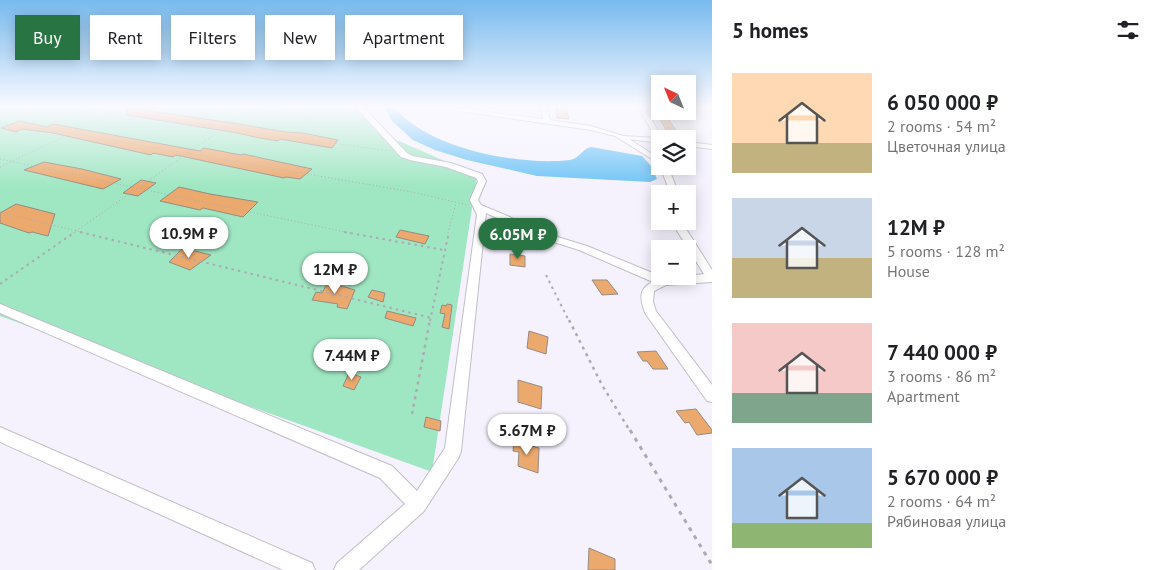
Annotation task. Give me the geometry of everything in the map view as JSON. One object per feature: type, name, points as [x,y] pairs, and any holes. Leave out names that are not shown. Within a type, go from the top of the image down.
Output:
[{"type":"street","points":[[344,570],[418,505],[453,451],[482,215],[474,200],[482,181],[479,176],[448,165],[410,158],[401,153],[383,134]]},
{"type":"street","points":[[617,134],[635,139],[651,140]]},
{"type":"street","points":[[617,134],[651,156]]},
{"type":"street","points":[[696,145],[712,146]]},
{"type":"street","points":[[476,206],[507,219],[525,230],[616,260],[651,277]]},
{"type":"street","points":[[681,230],[712,277]]},
{"type":"street","points":[[696,278],[712,277]]},
{"type":"street","points":[[655,285],[648,288],[647,302],[651,313],[712,396]]},
{"type":"street","points":[[0,308],[386,472],[418,505]]},
{"type":"street","points":[[0,434],[305,570]]},
{"type":"path","points":[[0,167],[70,134]]},
{"type":"path","points":[[75,134],[412,192],[476,206]]},
{"type":"path","points":[[0,284],[216,134]]},
{"type":"path","points":[[270,134],[401,153]]},
{"type":"path","points":[[0,159],[360,235],[444,250]]},
{"type":"path","points":[[412,414],[444,250],[456,203]]},
{"type":"path","points":[[0,212],[432,318]]},
{"type":"path","points":[[546,275],[602,385],[712,565]]},
{"type":"green space","points":[[0,134],[382,134],[477,175],[432,472],[0,316]]},
{"type":"water","points":[[406,134],[428,134],[451,144],[476,152],[526,160],[570,160],[591,147],[642,156],[651,166],[651,175],[655,175],[657,179],[650,182],[537,176],[467,160],[435,150],[413,140]]},
{"type":"building","points":[[56,134],[105,134],[200,151],[204,148],[243,154],[312,169],[300,179],[284,178],[176,155],[173,157],[153,153],[151,155]]},
{"type":"building","points":[[239,134],[306,134],[338,140],[332,148],[280,139],[278,141]]},
{"type":"building","points":[[44,162],[121,179],[103,189],[24,170]]},
{"type":"building","points":[[141,180],[156,183],[138,196],[123,193]]},
{"type":"building","points":[[179,187],[258,202],[243,217],[160,201]]},
{"type":"building","points":[[16,204],[55,214],[48,236],[29,233],[0,223],[0,213]]},
{"type":"building","points":[[400,230],[429,236],[425,244],[396,237]]},
{"type":"building","points":[[183,248],[211,255],[190,270],[169,262]]},
{"type":"building","points":[[510,254],[525,256],[525,267],[510,265]]},
{"type":"building","points":[[592,280],[607,280],[618,294],[602,295]]},
{"type":"building","points":[[328,282],[355,290],[347,309],[337,307],[338,304],[312,300],[316,292],[322,293]]},
{"type":"building","points":[[372,290],[385,293],[383,302],[368,297]]},
{"type":"building","points":[[447,304],[452,305],[449,329],[442,327],[445,314],[440,313],[442,305],[446,306]]},
{"type":"building","points":[[387,311],[416,318],[413,326],[385,318]]},
{"type":"building","points":[[529,331],[548,337],[546,354],[527,348]]},
{"type":"building","points":[[656,351],[668,369],[653,369],[647,361],[643,361],[637,352]]},
{"type":"building","points":[[349,373],[361,377],[354,390],[343,386]]},
{"type":"building","points":[[518,380],[542,387],[541,409],[518,402]]},
{"type":"building","points":[[696,409],[712,430],[712,433],[697,435],[689,422],[685,423],[676,411]]},
{"type":"building","points":[[426,417],[441,421],[440,431],[424,427]]},
{"type":"building","points":[[514,441],[539,448],[538,473],[518,466],[519,452],[513,451]]},
{"type":"building","points":[[589,548],[615,559],[615,570],[588,570]]}]
